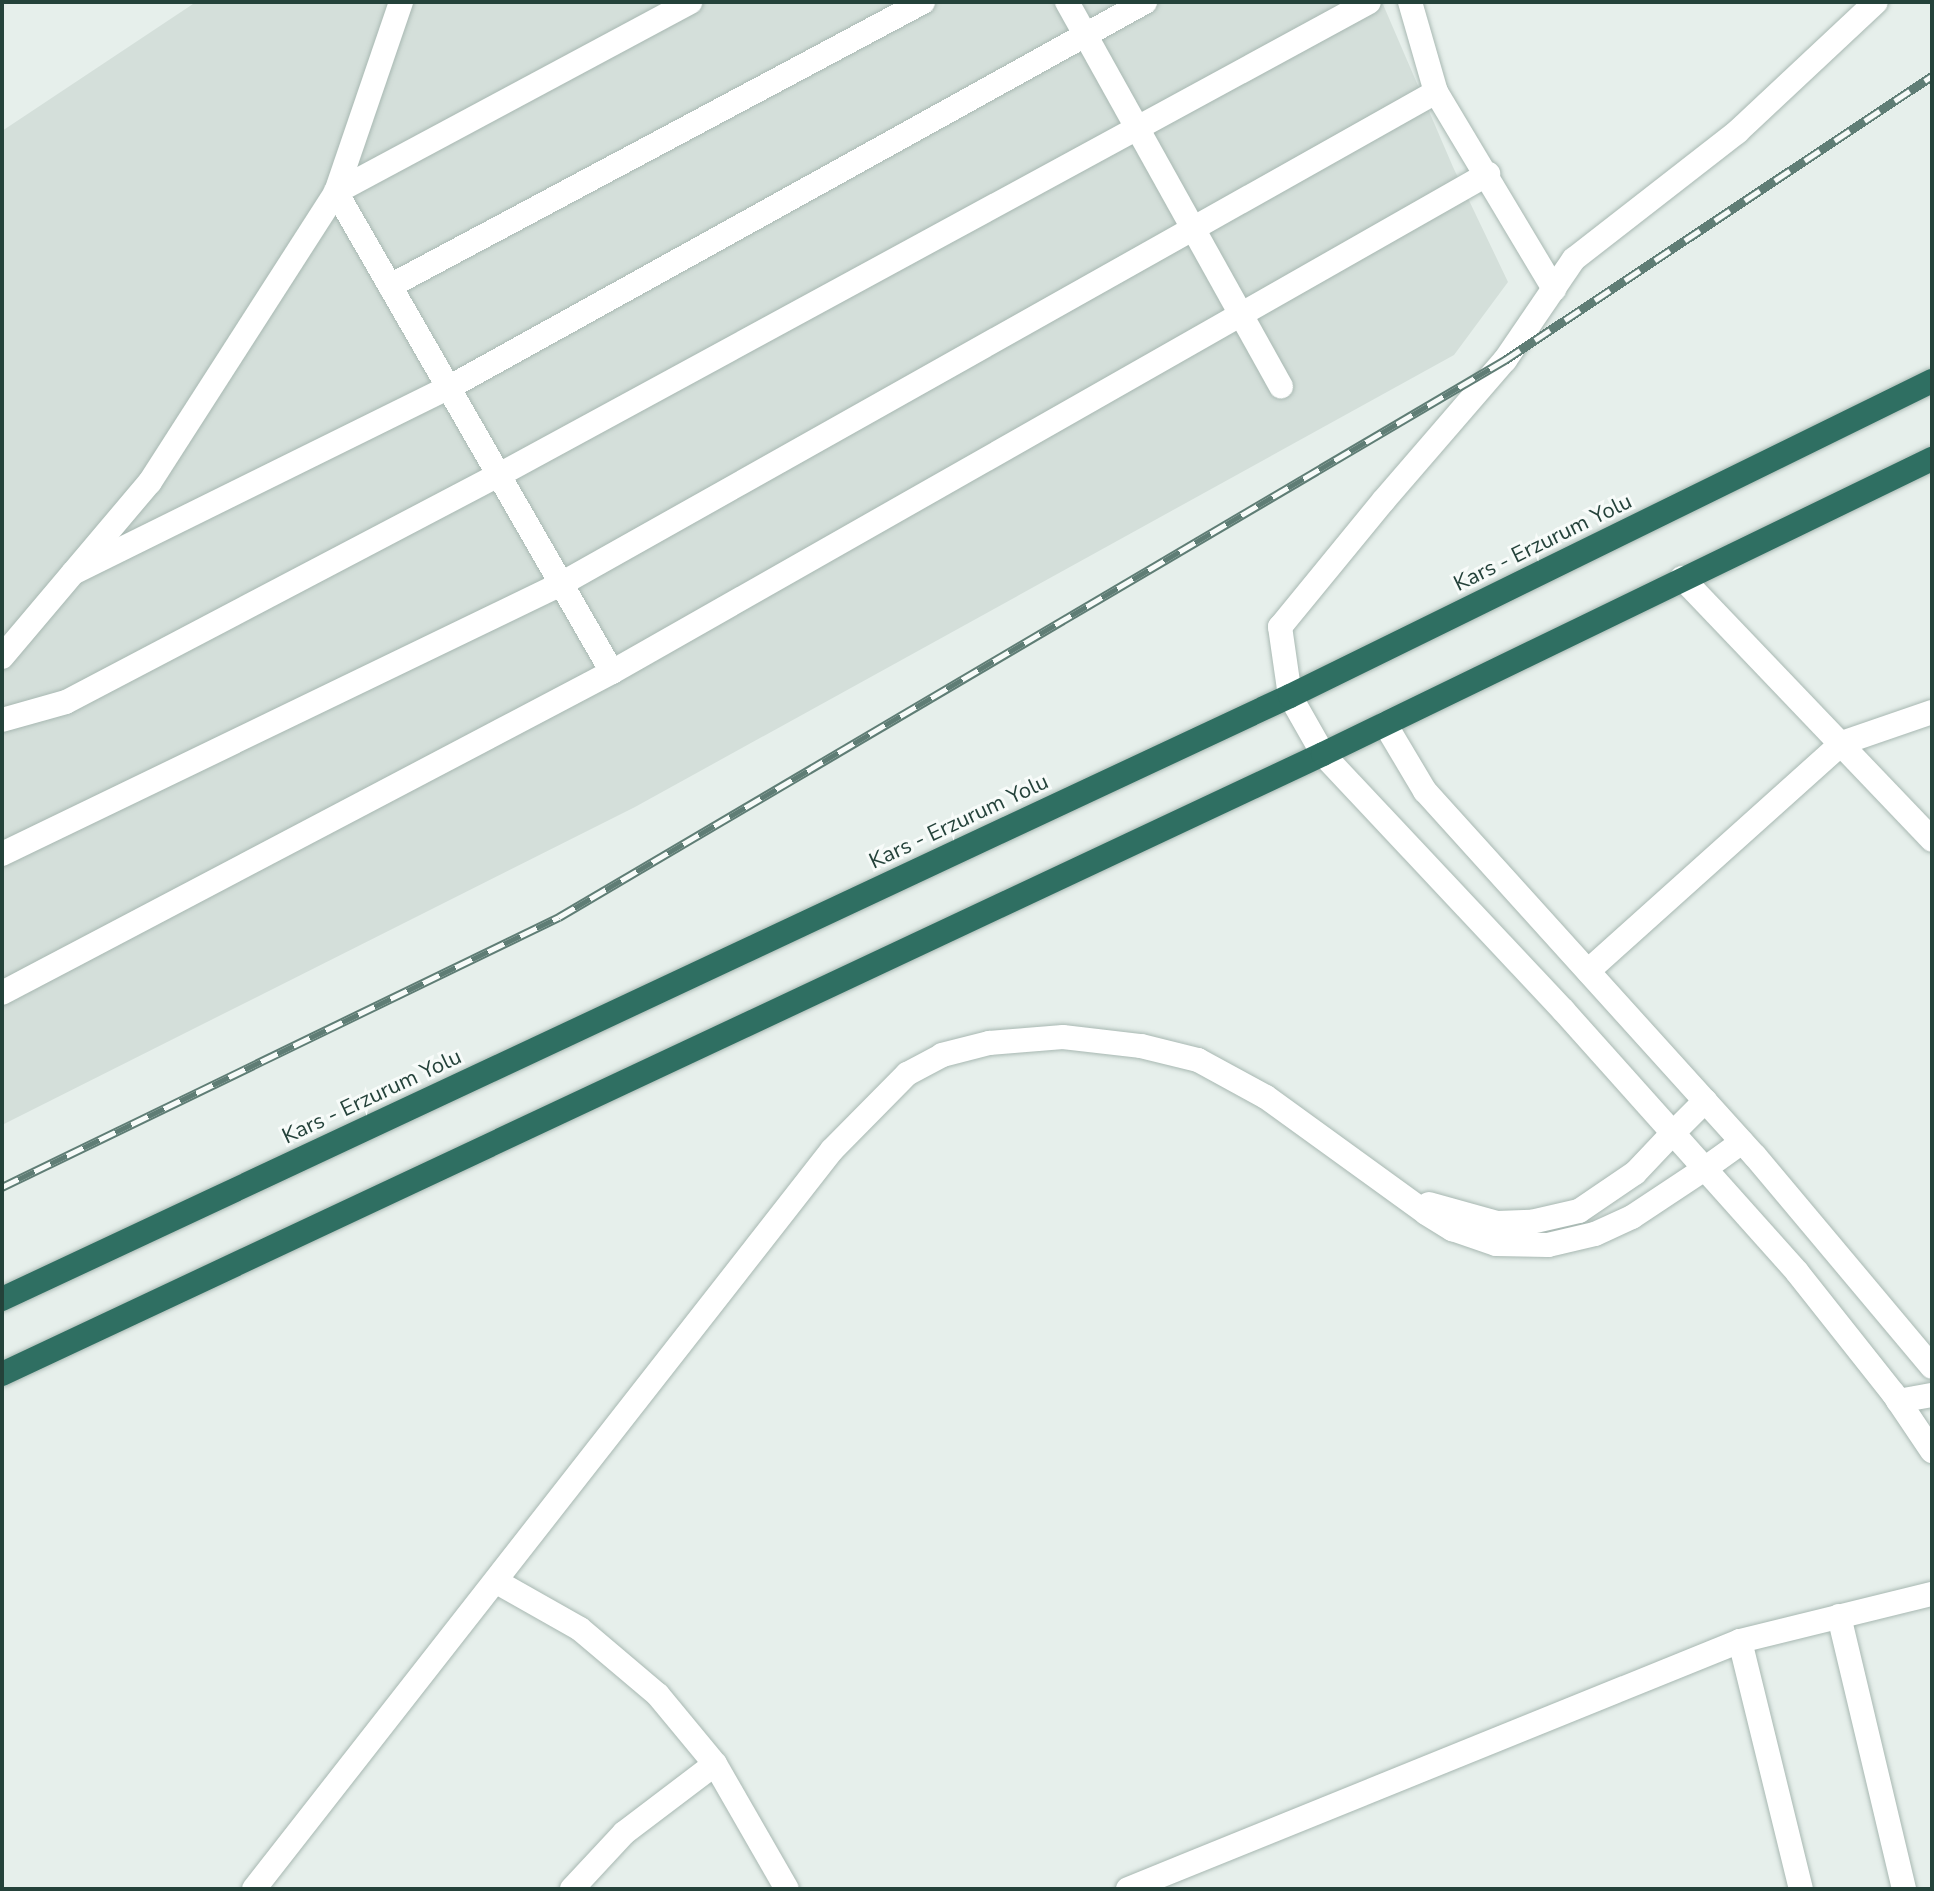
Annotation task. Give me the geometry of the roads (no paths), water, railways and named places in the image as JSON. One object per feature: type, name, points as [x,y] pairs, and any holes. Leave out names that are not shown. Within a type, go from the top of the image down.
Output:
[{"type":"highway","name":"Kars - Erzurum Yolu","points":[[2,1299],[1290,696],[1932,381]]},
{"type":"highway","points":[[2,1374],[1323,754],[1932,459]]},
{"type":"street","points":[[2,657],[150,482],[336,192],[401,2]]},
{"type":"street","points":[[336,192],[690,2]]},
{"type":"street","points":[[390,286],[923,2]]},
{"type":"street","points":[[1067,2],[1281,387]]},
{"type":"street","points":[[73,573],[448,388],[1145,2]]},
{"type":"street","points":[[2,720],[66,702],[499,475],[1369,2]]},
{"type":"street","points":[[1410,2],[1436,92],[1488,174],[1554,289]]},
{"type":"street","points":[[1876,2],[1737,132],[1574,259],[1505,360],[1280,627],[1290,696],[1323,754],[1563,1010],[1797,1272],[1898,1401],[1932,1451]]},
{"type":"street","points":[[2,854],[561,584],[1436,92]]},
{"type":"street","points":[[2,993],[612,672],[1488,174]]},
{"type":"street","points":[[336,192],[612,672]]},
{"type":"street","points":[[1682,578],[1932,840]]},
{"type":"street","points":[[1588,971],[1842,743],[1932,712]]},
{"type":"street","points":[[1385,724],[1425,791],[1742,1142],[1932,1367]]},
{"type":"street","points":[[254,1889],[832,1150],[907,1074],[942,1055],[989,1043],[1063,1037],[1170,1051],[1234,1077],[1452,1229],[1473,1238],[1518,1247],[1548,1245],[1612,1227],[1742,1142]]},
{"type":"street","points":[[1401,1194],[1497,1223],[1553,1219],[1579,1211],[1603,1198],[1635,1173],[1705,1101]]},
{"type":"street","points":[[1898,1401],[1932,1395]]},
{"type":"street","points":[[497,1582],[580,1629],[621,1660],[689,1728],[715,1764],[787,1889]]},
{"type":"street","points":[[1128,1889],[1740,1641],[1932,1594]]},
{"type":"street","points":[[1839,1616],[1904,1889]]},
{"type":"street","points":[[1740,1641],[1801,1889]]},
{"type":"street","points":[[572,1889],[624,1833],[715,1764]]},
{"type":"railway","points":[[2,1187],[559,917],[1505,360],[1932,76]]}]
